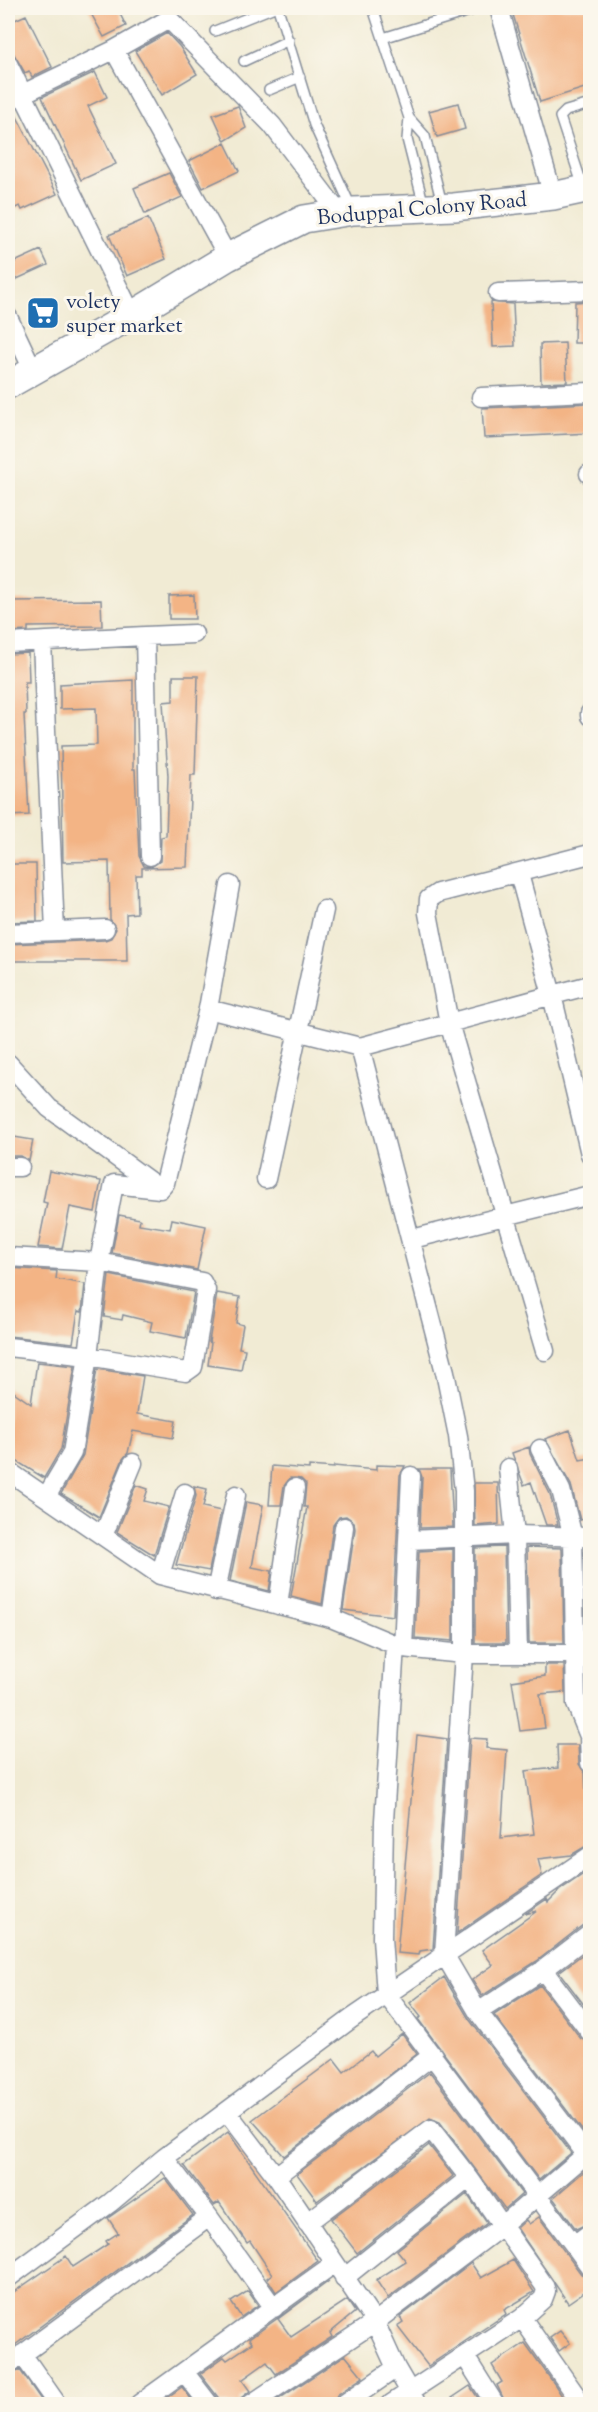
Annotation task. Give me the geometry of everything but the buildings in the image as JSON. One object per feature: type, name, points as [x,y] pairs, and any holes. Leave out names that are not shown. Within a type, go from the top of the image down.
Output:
[{"type":"street","points":[[499,8],[554,196]]},
{"type":"street","points":[[8,101],[114,50],[169,19],[272,125],[346,212]]},
{"type":"street","points":[[114,50],[228,256]]},
{"type":"street","points":[[8,64],[132,315]]},
{"type":"street","name":"Boduppal Colony Road","points":[[8,385],[132,315],[228,256],[304,219],[346,212],[554,196],[587,188]]},
{"type":"street","points":[[498,293],[591,290]]},
{"type":"street","points":[[8,317],[34,372]]},
{"type":"street","points":[[481,397],[591,392]]},
{"type":"street","points":[[8,643],[194,634]]},
{"type":"street","points":[[145,636],[150,856]]},
{"type":"street","points":[[42,642],[55,931]]},
{"type":"street","points":[[544,1351],[449,1023],[428,913],[429,899],[438,893],[591,854]]},
{"type":"street","points":[[519,874],[552,995],[591,1154]]},
{"type":"street","points":[[46,1497],[72,1453],[88,1356],[99,1262],[114,1184],[152,1190],[160,1189],[165,1183],[208,1009],[230,885]]},
{"type":"street","points":[[266,1179],[324,910]]},
{"type":"street","points":[[8,933],[105,929]]},
{"type":"street","points":[[208,1009],[360,1047],[591,985]]},
{"type":"street","points":[[251,2404],[375,2322],[502,2226],[588,2152],[478,2012],[444,1954],[464,1654],[464,1491],[458,1436],[412,1239],[360,1047]]},
{"type":"street","points":[[8,1063],[49,1108],[160,1189]]},
{"type":"street","points":[[412,1239],[591,1195]]},
{"type":"street","points":[[8,1257],[99,1262],[202,1282],[206,1290],[191,1371],[8,1347]]},
{"type":"street","points":[[540,1449],[582,1537],[582,1654],[576,1704],[589,1736],[591,1763]]},
{"type":"street","points":[[103,1536],[133,1463]]},
{"type":"street","points":[[508,1468],[516,1535],[518,1654]]},
{"type":"street","points":[[8,1471],[160,1575],[216,1591],[331,1618],[399,1646],[464,1654],[582,1654]]},
{"type":"street","points":[[411,1476],[410,1540],[384,1821],[382,1938],[386,1994],[591,2267]]},
{"type":"street","points":[[278,1605],[295,1488]]},
{"type":"street","points":[[160,1575],[185,1493]]},
{"type":"street","points":[[216,1591],[236,1495]]},
{"type":"street","points":[[331,1618],[344,1527]]},
{"type":"street","points":[[410,1540],[516,1535],[582,1537]]},
{"type":"street","points":[[8,2278],[110,2204],[164,2158],[228,2113],[386,1994],[591,1856]]},
{"type":"street","points":[[478,2012],[543,1970],[591,1934]]},
{"type":"street","points":[[543,1970],[591,2032]]},
{"type":"street","points":[[276,2176],[433,2055]]},
{"type":"street","points":[[228,2113],[276,2176],[375,2322],[413,2398]]},
{"type":"street","points":[[307,2223],[430,2129],[469,2178],[546,2291],[543,2299],[522,2318],[413,2398],[391,2404]]},
{"type":"street","points":[[164,2158],[274,2307]]},
{"type":"street","points":[[139,2404],[274,2307],[339,2270],[469,2178]]},
{"type":"street","points":[[57,2404],[15,2359],[209,2217]]},
{"type":"street","points":[[573,2245],[591,2233]]},
{"type":"street","points":[[522,2318],[582,2404]]},
{"type":"street","points":[[466,2358],[495,2404]]},
{"type":"street","points":[[344,2404],[396,2368]]},
{"type":"street","points":[[185,2373],[209,2404]]},
{"type":"lane","points":[[215,31],[272,8]]},
{"type":"lane","points":[[279,8],[314,125],[346,212]]},
{"type":"lane","points":[[374,8],[409,118],[407,139],[433,207]]},
{"type":"lane","points":[[383,38],[476,9]]},
{"type":"lane","points":[[244,61],[288,40]]},
{"type":"lane","points":[[269,90],[300,77]]},
{"type":"lane","points":[[587,188],[560,117],[566,111],[591,104]]},
{"type":"lane","points":[[409,118],[425,136],[433,207]]},
{"type":"place","name":"volety super market","points":[[43,313]]}]
